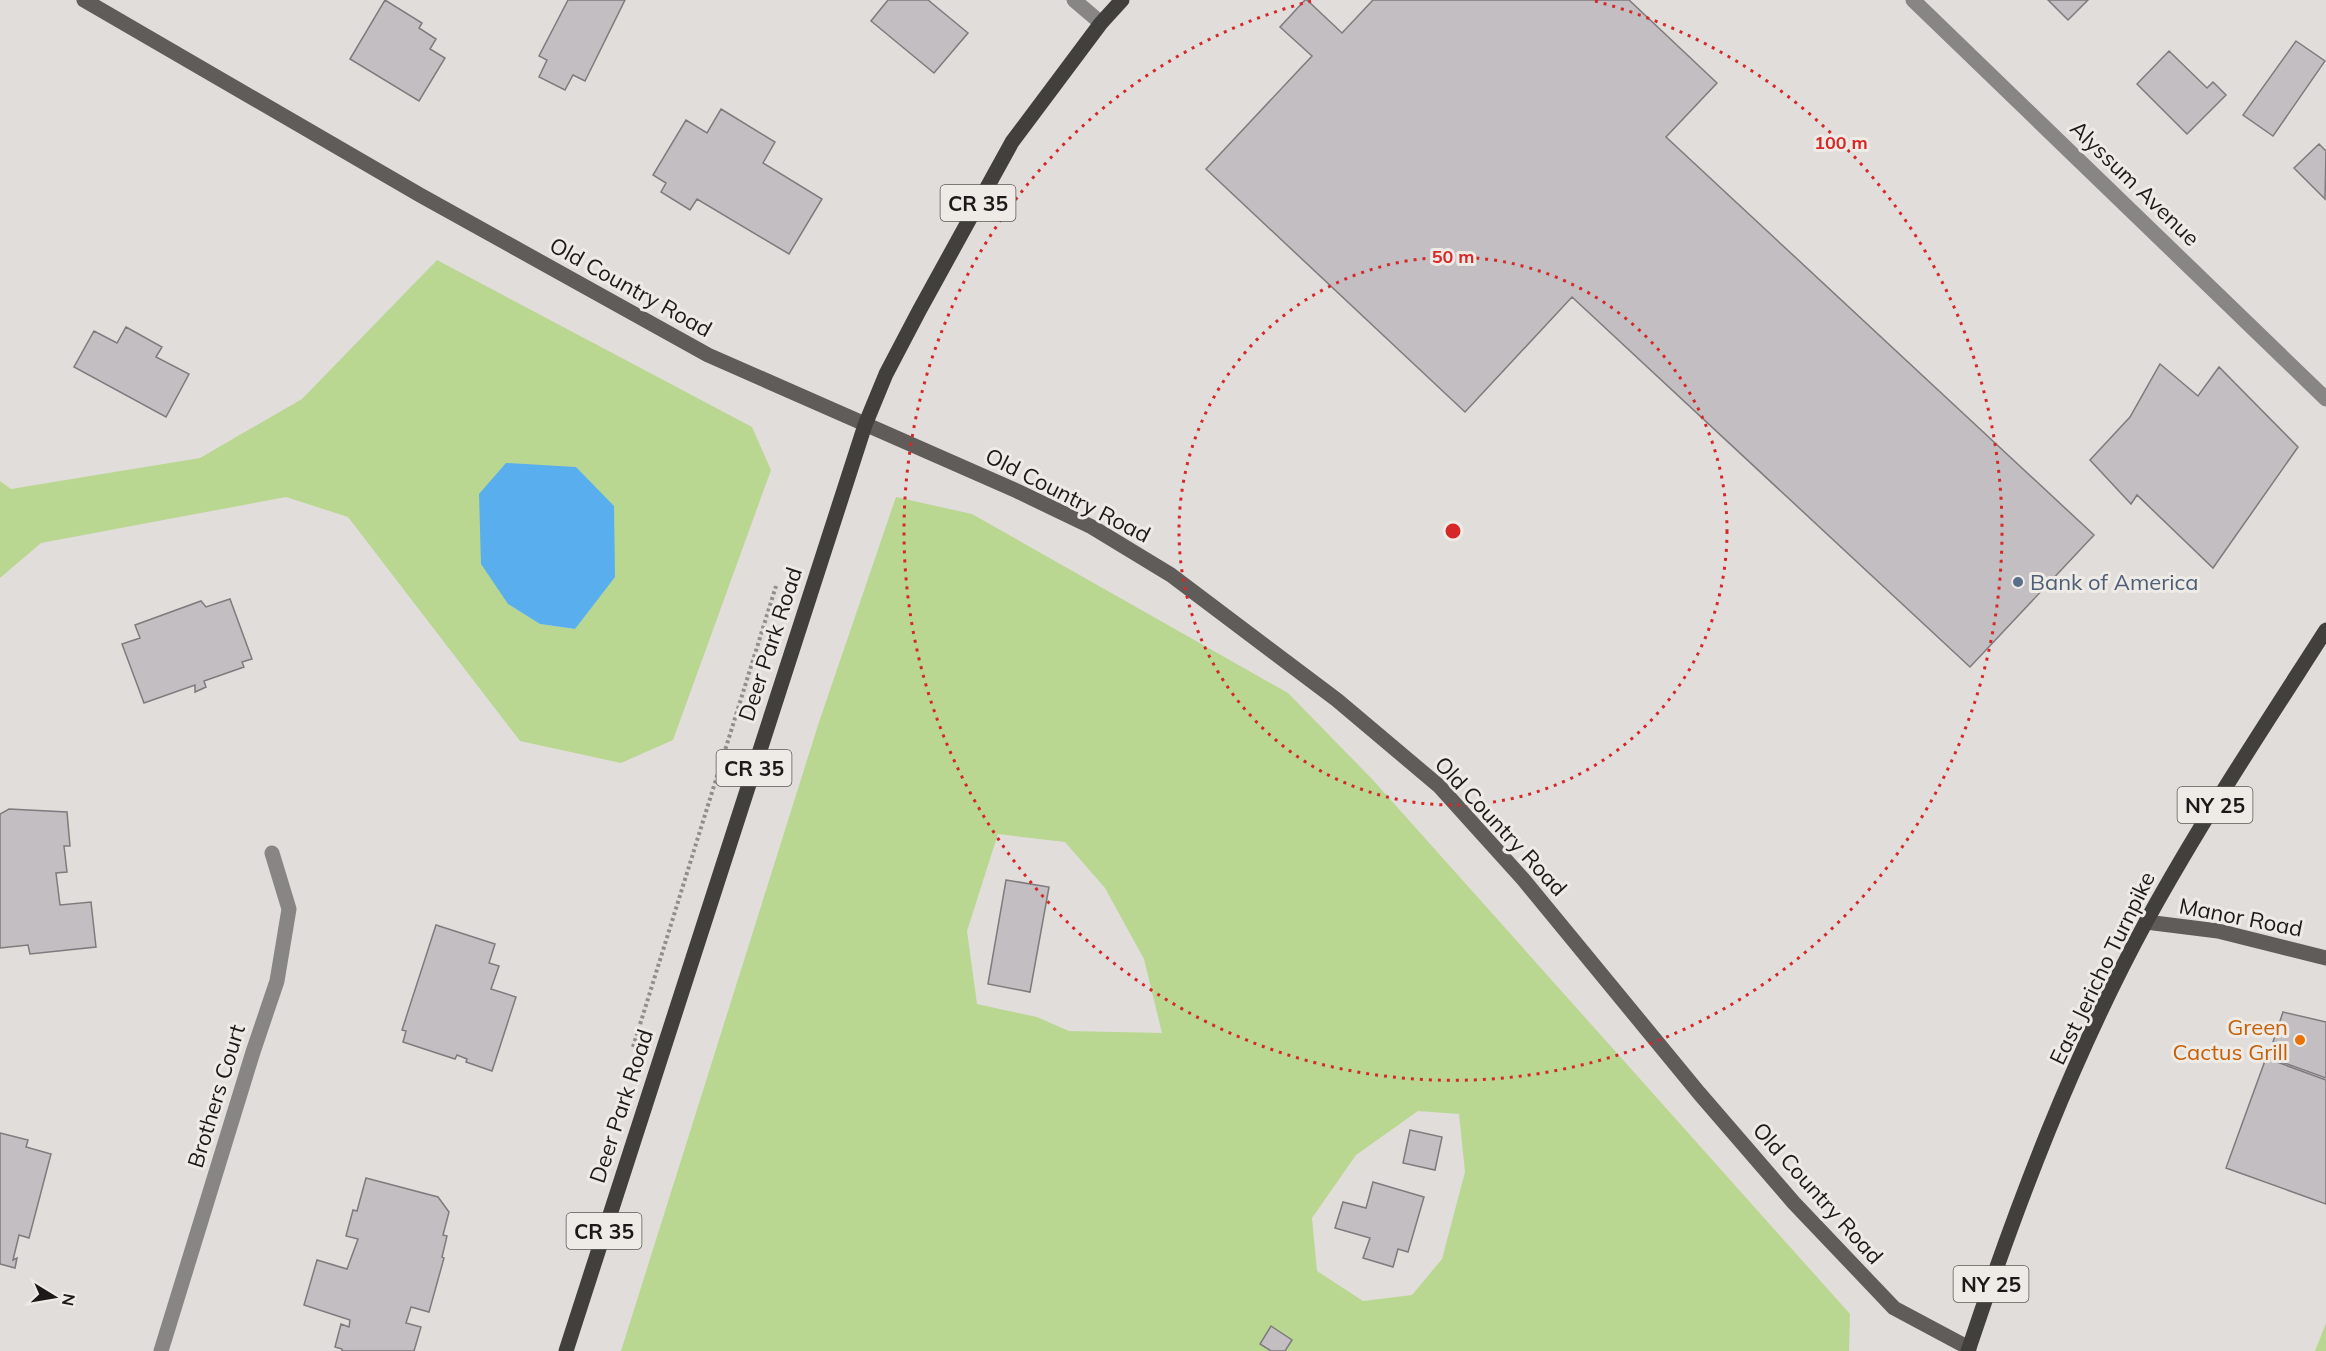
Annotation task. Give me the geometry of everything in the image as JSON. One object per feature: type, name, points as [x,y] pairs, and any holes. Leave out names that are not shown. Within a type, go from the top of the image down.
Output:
[{"type":"main road","name":"Old Country Road","points":[[84,0],[420,195],[708,355],[1017,491],[1092,527],[1171,575],[1337,700],[1439,786],[1523,879],[1699,1093],[1787,1195],[1894,1308],[1968,1350]]},
{"type":"main road","name":"Deer Park Road","points":[[566,1351],[865,425],[886,374],[1012,142],[1101,23],[1122,0]]},
{"type":"main road","name":"East Jericho Turnpike","points":[[1968,1350],[2013,1219],[2089,1037],[2146,922],[2182,858],[2326,630]]},
{"type":"main road","name":"Manor Road","points":[[2146,922],[2218,931],[2326,958]]},
{"type":"street","points":[[1074,0],[1101,23]]},
{"type":"street","name":"Alyssum Avenue","points":[[1913,0],[2326,399]]},
{"type":"street","name":"Brothers Court","points":[[161,1351],[277,981],[290,909],[272,852]]},
{"type":"path","points":[[631,1054],[776,586]]},
{"type":"green space","points":[[437,260],[752,427],[771,470],[673,740],[621,763],[520,741],[348,517],[286,497],[41,543],[0,578],[0,481],[11,489],[200,458],[302,399]],"holes":[[[508,604],[575,629],[540,624]]]},
{"type":"green space","points":[[896,497],[972,514],[1288,693],[1372,779],[1850,1314],[1849,1351],[621,1351],[819,722]],"holes":[[[998,834],[1065,842],[1105,888],[1144,959],[1162,1033],[1069,1031],[1037,1017],[977,1004],[967,931]],[[1418,1111],[1459,1114],[1465,1172],[1442,1259],[1412,1295],[1363,1301],[1317,1271],[1312,1218],[1356,1155]]]},
{"type":"green space","points":[[2326,1323],[2326,1351],[2315,1351]]},
{"type":"water","points":[[506,463],[576,467],[614,506],[615,577],[575,629],[540,624],[508,604],[481,564],[479,494]]},
{"type":"building","points":[[385,0],[422,23],[419,28],[436,39],[430,49],[445,58],[419,101],[350,59]]},
{"type":"building","points":[[568,0],[625,0],[585,81],[573,75],[565,90],[539,77],[547,60],[539,56]]},
{"type":"building","points":[[888,0],[928,0],[968,33],[934,73],[871,21]]},
{"type":"building","points":[[1305,0],[1342,33],[1373,0],[1629,0],[1717,83],[1666,137],[2094,535],[1970,667],[1572,297],[1465,412],[1206,169],[1312,56],[1280,27]]},
{"type":"building","points":[[2048,0],[2088,0],[2068,20]]},
{"type":"building","points":[[2296,41],[2325,61],[2273,136],[2243,115]]},
{"type":"building","points":[[2169,51],[2207,88],[2213,82],[2226,95],[2187,134],[2137,84]]},
{"type":"building","points":[[721,109],[775,142],[763,163],[822,199],[789,254],[697,199],[690,210],[661,192],[666,183],[653,175],[686,120],[707,133]]},
{"type":"building","points":[[2319,144],[2326,151],[2325,199],[2294,168]]},
{"type":"building","points":[[126,327],[162,347],[156,357],[189,374],[166,417],[74,367],[94,331],[117,343]]},
{"type":"building","points":[[2160,364],[2198,396],[2219,367],[2298,447],[2213,568],[2137,495],[2131,504],[2090,460],[2130,417]]},
{"type":"building","points":[[230,599],[252,659],[242,662],[244,667],[204,681],[206,687],[195,692],[195,685],[144,703],[122,644],[140,638],[135,625],[201,601],[206,607]]},
{"type":"building","points":[[9,809],[67,812],[70,846],[64,846],[67,872],[56,873],[60,905],[91,902],[96,947],[30,954],[28,945],[0,948],[0,814]]},
{"type":"building","points":[[1006,880],[1049,887],[1030,992],[988,984]]},
{"type":"building","points":[[436,925],[495,944],[489,963],[499,966],[491,989],[516,997],[492,1071],[466,1062],[467,1059],[457,1055],[455,1059],[403,1042],[406,1031],[402,1030]]},
{"type":"building","name":"Green Cactus Grill","points":[[2283,1012],[2326,1022],[2326,1078],[2268,1057]]},
{"type":"building","points":[[2266,1058],[2326,1080],[2326,1204],[2226,1168]]},
{"type":"building","points":[[1410,1130],[1442,1137],[1435,1170],[1403,1163]]},
{"type":"building","points":[[0,1133],[28,1140],[26,1147],[51,1154],[29,1238],[19,1235],[13,1260],[17,1258],[15,1268],[0,1264]]},
{"type":"building","points":[[366,1178],[438,1197],[449,1212],[443,1235],[447,1236],[442,1257],[444,1258],[429,1312],[411,1307],[406,1323],[421,1327],[414,1351],[342,1351],[335,1347],[341,1324],[349,1327],[350,1320],[304,1305],[317,1260],[347,1269],[358,1239],[346,1236],[353,1210],[357,1211]]},
{"type":"building","points":[[1373,1182],[1424,1197],[1408,1252],[1398,1249],[1393,1267],[1363,1258],[1370,1238],[1335,1228],[1343,1202],[1366,1208]]},
{"type":"building","points":[[1271,1326],[1292,1340],[1285,1351],[1271,1351],[1260,1344]]},
{"type":"place","name":"Bank of America","points":[[2018,582]]},
{"type":"place","name":"Green Cactus Grill","points":[[2300,1040]]}]
